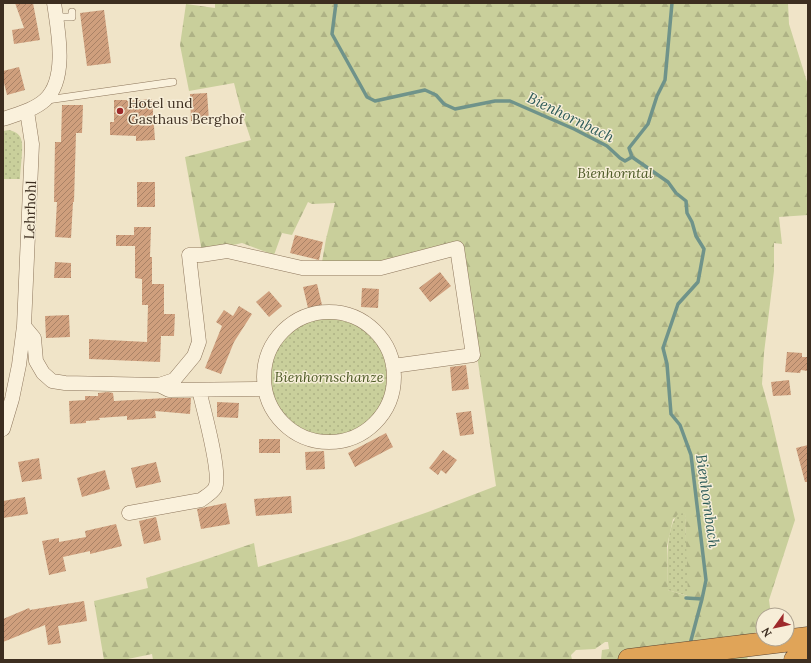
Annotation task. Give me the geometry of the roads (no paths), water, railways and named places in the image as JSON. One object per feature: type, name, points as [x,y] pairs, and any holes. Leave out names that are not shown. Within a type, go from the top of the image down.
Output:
[{"type":"highway","points":[[629,660],[808,638]]},
{"type":"highway","points":[[795,660],[808,658]]},
{"type":"street","points":[[3,119],[27,111],[45,100],[56,81],[59,69],[59,44],[54,3]]},
{"type":"street","name":"Lehrhohl","points":[[3,429],[12,398],[19,365],[24,326],[32,144],[27,111]]},
{"type":"street","points":[[159,386],[174,380],[194,356],[199,342],[189,255],[201,255],[227,251],[302,268],[381,268],[457,248],[473,355],[393,366]]},
{"type":"street","points":[[329,312],[344,314],[355,317],[368,325],[379,336],[385,345],[393,366],[394,378],[392,390],[383,412],[376,421],[364,431],[342,440],[315,440],[290,428],[281,420],[272,408],[266,389],[265,366],[274,342],[284,330],[293,323],[306,316],[317,313],[329,312]]},
{"type":"street","points":[[24,326],[34,338],[36,361],[43,373],[52,381],[65,383],[159,386],[169,390],[266,389]]},
{"type":"street","points":[[129,513],[201,500],[209,495],[216,487],[217,472],[199,390]]},
{"type":"lane","points":[[56,17],[72,16],[72,12]]},
{"type":"lane","points":[[45,100],[173,82]]},
{"type":"waterway","name":"Bienhornbach","points":[[336,3],[332,34],[367,97],[375,101],[425,90],[436,95],[444,104],[455,109],[495,101],[510,101],[574,129],[607,146],[625,161],[632,157],[668,182],[676,193],[686,201],[687,213],[692,222],[696,236],[704,249],[698,282],[678,304],[663,348],[667,364],[671,414],[680,425],[691,455],[706,580],[690,644]]},
{"type":"waterway","points":[[632,157],[629,148],[648,124],[657,96],[665,80],[672,3]]},
{"type":"waterway","points":[[686,598],[702,599]]},
{"type":"place","name":"Hotel und Gasthaus Berghof","points":[[120,111]]},
{"type":"park label","name":"Bienhorntal","points":[[615,173]]},
{"type":"park label","name":"Bienhornschanze","points":[[329,377]]}]
